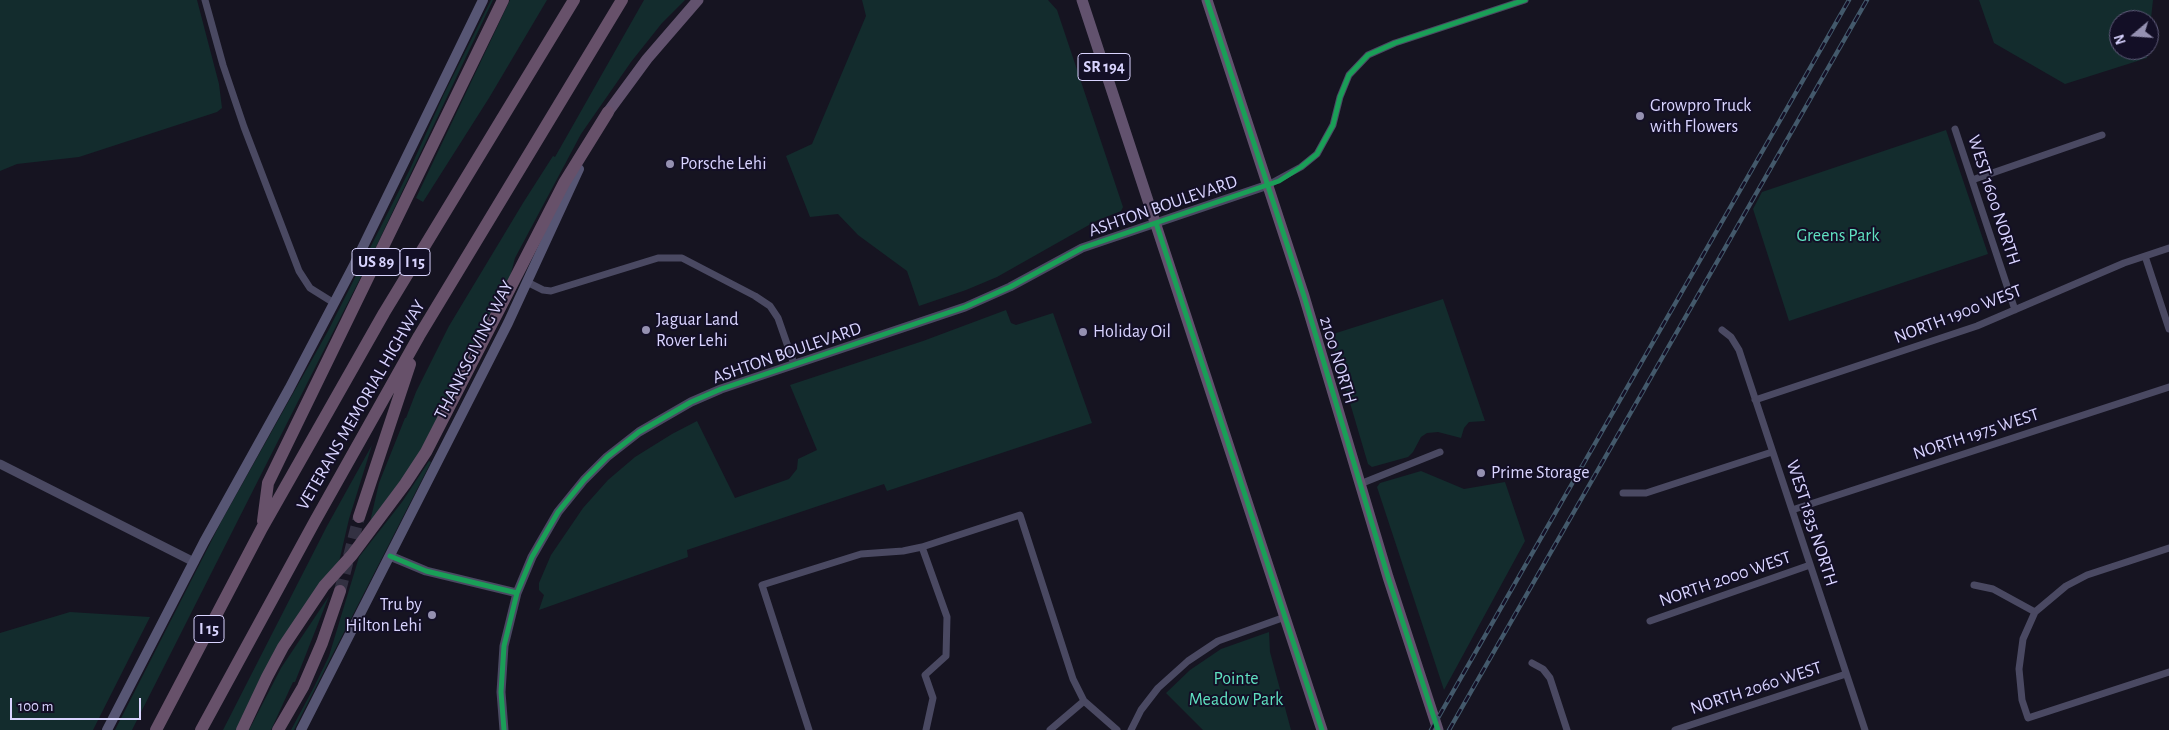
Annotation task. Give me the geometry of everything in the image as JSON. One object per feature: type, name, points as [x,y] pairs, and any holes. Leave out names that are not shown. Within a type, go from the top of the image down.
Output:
[{"type":"highway","name":"US 89","points":[[262,528],[268,484],[504,0]]},
{"type":"highway","name":"VETERANS MEMORIAL HIGHWAY","points":[[156,730],[262,528],[384,312],[574,0]]},
{"type":"highway","name":"VETERANS MEMORIAL HIGHWAY","points":[[201,730],[419,336],[622,0]]},
{"type":"highway","name":"THANKSGIVING WAY","points":[[608,112],[647,59],[698,0]]},
{"type":"highway","name":"SR 194","points":[[1082,0],[1322,730]]},
{"type":"highway","name":"2100 NORTH","points":[[1207,0],[1304,296],[1360,484],[1438,730]]},
{"type":"highway","points":[[242,730],[267,677],[284,647],[324,586],[352,555],[405,484],[426,452],[564,182],[608,112]]},
{"type":"highway","points":[[359,517],[419,336]]},
{"type":"highway","points":[[278,730],[303,687],[322,643],[340,590]]},
{"type":"main road","points":[[107,730],[194,562],[334,304],[483,0]]},
{"type":"main road","name":"THANKSGIVING WAY","points":[[301,730],[528,282],[569,188],[608,112]]},
{"type":"street","points":[[205,0],[236,103],[299,271],[310,288],[334,304]]},
{"type":"street","points":[[1268,185],[1301,168],[1317,154],[1332,126],[1340,97],[1350,75],[1368,55],[1396,43],[1525,0]]},
{"type":"street","name":"WEST 1600 NORTH","points":[[1955,129],[2015,310]]},
{"type":"street","points":[[1972,180],[2102,135]]},
{"type":"street","name":"ASHTON BOULEVARD","points":[[504,730],[501,692],[508,627],[516,593],[532,557],[550,524],[584,480],[607,457],[643,429],[691,402],[721,388],[980,301],[1082,248],[1268,185]]},
{"type":"street","name":"NORTH 1900 WEST","points":[[1755,400],[1977,326],[2124,263],[2169,248]]},
{"type":"street","points":[[2145,256],[2169,329]]},
{"type":"street","points":[[528,282],[543,290],[551,291],[658,258],[682,258],[755,296],[770,306],[778,318],[794,364]]},
{"type":"street","name":"WEST 1835 NORTH","points":[[1722,330],[1736,344],[1865,730]]},
{"type":"street","name":"NORTH 1975 WEST","points":[[1792,510],[2169,387]]},
{"type":"street","points":[[1360,484],[1440,452]]},
{"type":"street","points":[[1623,493],[1646,494],[1772,452]]},
{"type":"street","points":[[0,464],[194,562]]},
{"type":"street","points":[[809,730],[762,585],[861,554],[903,551],[922,547],[1020,515],[1073,679],[1084,701],[1117,730]]},
{"type":"street","points":[[922,547],[947,618],[946,656],[926,676],[933,698],[926,730]]},
{"type":"street","points":[[2169,548],[2087,575],[2066,586],[2035,612],[2024,639],[2019,669],[2022,700],[2028,718],[2169,672]]},
{"type":"street","points":[[390,556],[426,571],[516,593]]},
{"type":"street","name":"NORTH 2000 WEST","points":[[1650,621],[1810,565]]},
{"type":"street","points":[[1974,585],[1993,589],[2035,612]]},
{"type":"street","points":[[1131,730],[1141,710],[1158,688],[1188,661],[1218,641],[1285,616]]},
{"type":"street","points":[[1532,663],[1543,669],[1550,678],[1567,730]]},
{"type":"street","name":"NORTH 2060 WEST","points":[[1675,730],[1846,674]]},
{"type":"street","points":[[1050,730],[1084,701]]},
{"type":"green space","points":[[0,0],[197,0],[219,84],[222,108],[217,112],[79,157],[17,164],[0,171]]},
{"type":"green space","points":[[491,0],[493,0],[374,251],[132,730],[115,730],[221,522],[328,331],[410,169],[443,96]]},
{"type":"green space","points":[[510,0],[547,0],[489,98],[423,202],[416,198]]},
{"type":"green space","points":[[644,0],[685,0],[662,23],[631,62],[581,134],[515,258],[509,281],[422,448],[411,467],[370,522],[379,483],[405,418],[449,326],[523,203],[553,156],[555,157]]},
{"type":"green space","points":[[862,0],[1048,0],[1057,10],[1123,207],[1121,211],[1096,221],[997,277],[919,306],[907,271],[858,235],[838,214],[810,217],[786,156],[812,144],[866,16]]},
{"type":"green space","points":[[1979,0],[2153,0],[2152,10],[2109,10],[2109,60],[2141,60],[2065,84],[1994,43]]},
{"type":"green space","name":"Greens Park","points":[[1946,130],[1988,254],[1789,321],[1753,209],[1762,192]]},
{"type":"green space","points":[[1443,299],[1485,421],[1469,422],[1464,428],[1461,438],[1438,432],[1427,433],[1421,437],[1408,457],[1372,467],[1368,464],[1330,335]]},
{"type":"green space","points":[[1006,310],[1011,323],[1016,325],[1053,313],[1092,423],[887,491],[884,484],[687,550],[688,557],[539,610],[544,595],[539,590],[539,583],[551,555],[583,508],[608,480],[635,457],[697,421],[735,498],[789,479],[797,469],[798,459],[817,450],[790,385],[923,341]]},
{"type":"green space","points":[[372,445],[349,519],[339,562],[254,693],[236,730],[223,730],[327,526]]},
{"type":"green space","points":[[429,461],[431,462],[294,730],[291,730],[329,656],[359,557],[402,502]]},
{"type":"green space","points":[[1421,471],[1464,489],[1505,482],[1525,541],[1444,690],[1377,487],[1380,483]]},
{"type":"green space","points":[[329,596],[295,682],[293,682],[271,730],[249,730],[281,668]]},
{"type":"green space","points":[[70,612],[150,617],[93,730],[0,730],[0,633]]},
{"type":"green space","name":"Pointe Meadow Park","points":[[1269,632],[1270,652],[1291,730],[1203,730],[1166,693],[1190,670],[1221,649]]},
{"type":"tunnel","points":[[340,591],[359,517]]},
{"type":"railway","points":[[1431,730],[1849,0]]},
{"type":"railway","points":[[1449,730],[1867,0]]},
{"type":"cycle path","points":[[1207,0],[1304,296],[1388,577],[1438,730]]},
{"type":"cycle path","points":[[504,730],[501,692],[504,646],[517,593],[532,557],[558,512],[584,480],[607,457],[639,432],[691,402],[721,389],[965,307],[1010,287],[1082,248],[1279,181],[1317,154],[1333,125],[1340,97],[1349,75],[1368,55],[1395,43],[1525,0]]},
{"type":"cycle path","points":[[1156,223],[1322,730]]},
{"type":"cycle path","points":[[390,556],[426,571],[517,593]]},
{"type":"place","name":"Growpro Truck with Flowers","points":[[1640,116]]},
{"type":"place","name":"Porsche Lehi","points":[[670,164]]},
{"type":"place","name":"Jaguar Land Rover Lehi","points":[[646,330]]},
{"type":"place","name":"Holiday Oil","points":[[1083,332]]},
{"type":"place","name":"Prime Storage","points":[[1481,473]]},
{"type":"place","name":"Tru by Hilton Lehi","points":[[432,615]]}]
